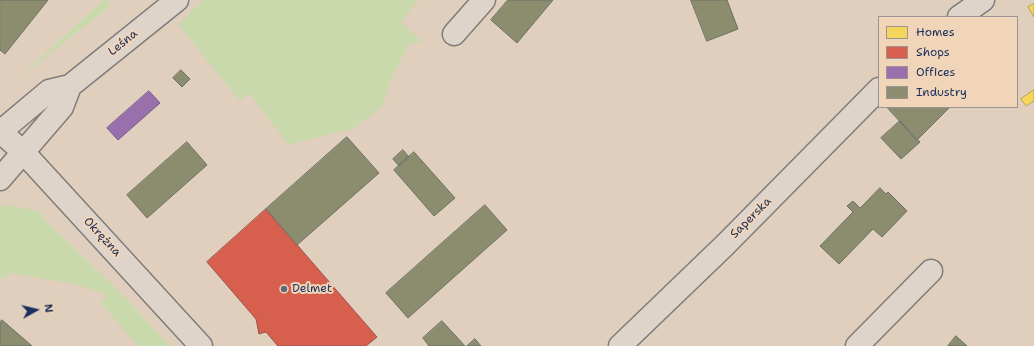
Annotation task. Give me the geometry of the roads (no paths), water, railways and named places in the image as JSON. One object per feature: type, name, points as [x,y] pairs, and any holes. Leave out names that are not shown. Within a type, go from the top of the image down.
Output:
[{"type":"street","name":"Leśna","points":[[0,132],[49,91],[70,86],[177,0]]},
{"type":"street","points":[[454,34],[484,0]]},
{"type":"street","points":[[960,16],[983,0]]},
{"type":"street","points":[[0,179],[24,153],[62,107],[70,86]]},
{"type":"street","name":"Saperska","points":[[620,346],[725,245],[878,90]]},
{"type":"street","name":"Okrężna","points":[[0,132],[24,153],[201,346]]},
{"type":"street","points":[[857,346],[931,271]]},
{"type":"place","name":"Delmet","points":[[284,289]]}]
